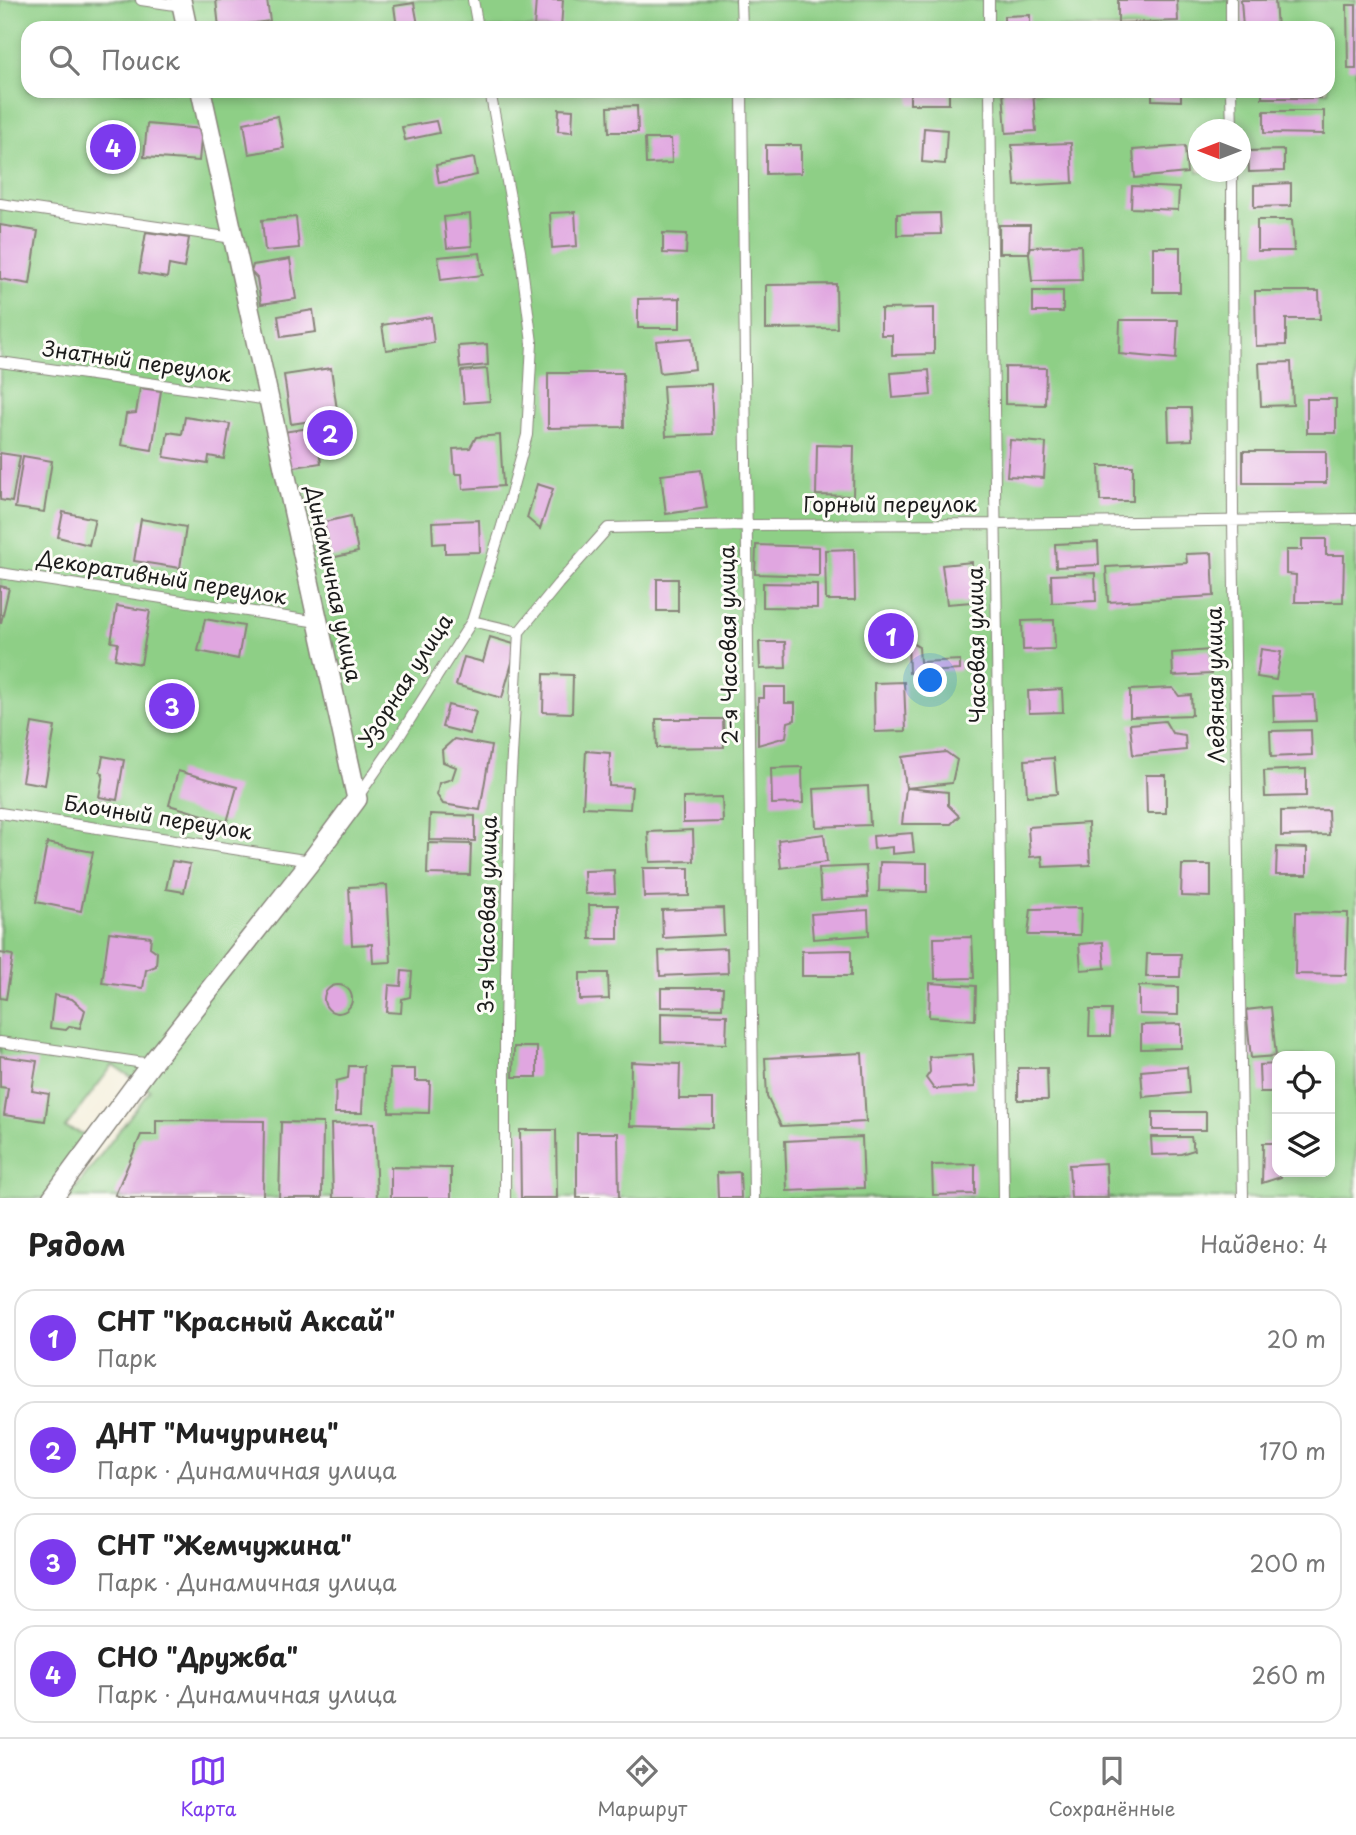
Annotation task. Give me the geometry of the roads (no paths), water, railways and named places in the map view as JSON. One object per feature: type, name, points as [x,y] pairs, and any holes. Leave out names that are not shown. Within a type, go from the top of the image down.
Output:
[{"type":"street","points":[[181,3],[185,21]]},
{"type":"street","name":"Динамичная улица","points":[[203,98],[356,799]]},
{"type":"street","name":"Узорная улица","points":[[52,1198],[151,1064],[311,861],[356,799]]},
{"type":"lane","points":[[141,0],[181,3]]},
{"type":"lane","points":[[473,0],[477,21]]},
{"type":"lane","points":[[741,0],[742,21]]},
{"type":"lane","points":[[989,0],[989,21]]},
{"type":"lane","points":[[1231,0],[1231,21]]},
{"type":"lane","name":"Узорная улица","points":[[356,799],[472,621],[527,435],[532,342],[520,251],[491,98]]},
{"type":"lane","name":"2-я Часовая улица","points":[[742,98],[754,1198]]},
{"type":"lane","name":"Часовая улица","points":[[990,98],[1004,1198]]},
{"type":"lane","points":[[1231,98],[1232,119]]},
{"type":"lane","name":"Ледяная улица","points":[[1232,182],[1233,521],[1243,1198]]},
{"type":"lane","points":[[0,204],[233,239]]},
{"type":"lane","name":"Знатный переулок","points":[[0,362],[269,400]]},
{"type":"lane","name":"Горный переулок","points":[[519,632],[608,528],[1356,519]]},
{"type":"lane","name":"Декоративный переулок","points":[[0,573],[318,622]]},
{"type":"lane","points":[[472,621],[519,632]]},
{"type":"lane","name":"3-я Часовая улица","points":[[505,1198],[505,1027],[510,791],[519,632]]},
{"type":"lane","name":"Блочный переулок","points":[[0,813],[311,861]]},
{"type":"lane","points":[[0,1042],[151,1064]]},
{"type":"place","name":"СНО \"Дружба\"","points":[[113,147]]},
{"type":"place","name":"ДНТ \"Мичуринец\"","points":[[330,433]]},
{"type":"place","name":"СНТ \"Красный Аксай\"","points":[[891,636]]},
{"type":"place","name":"СНТ \"Жемчужина\"","points":[[172,706]]}]
